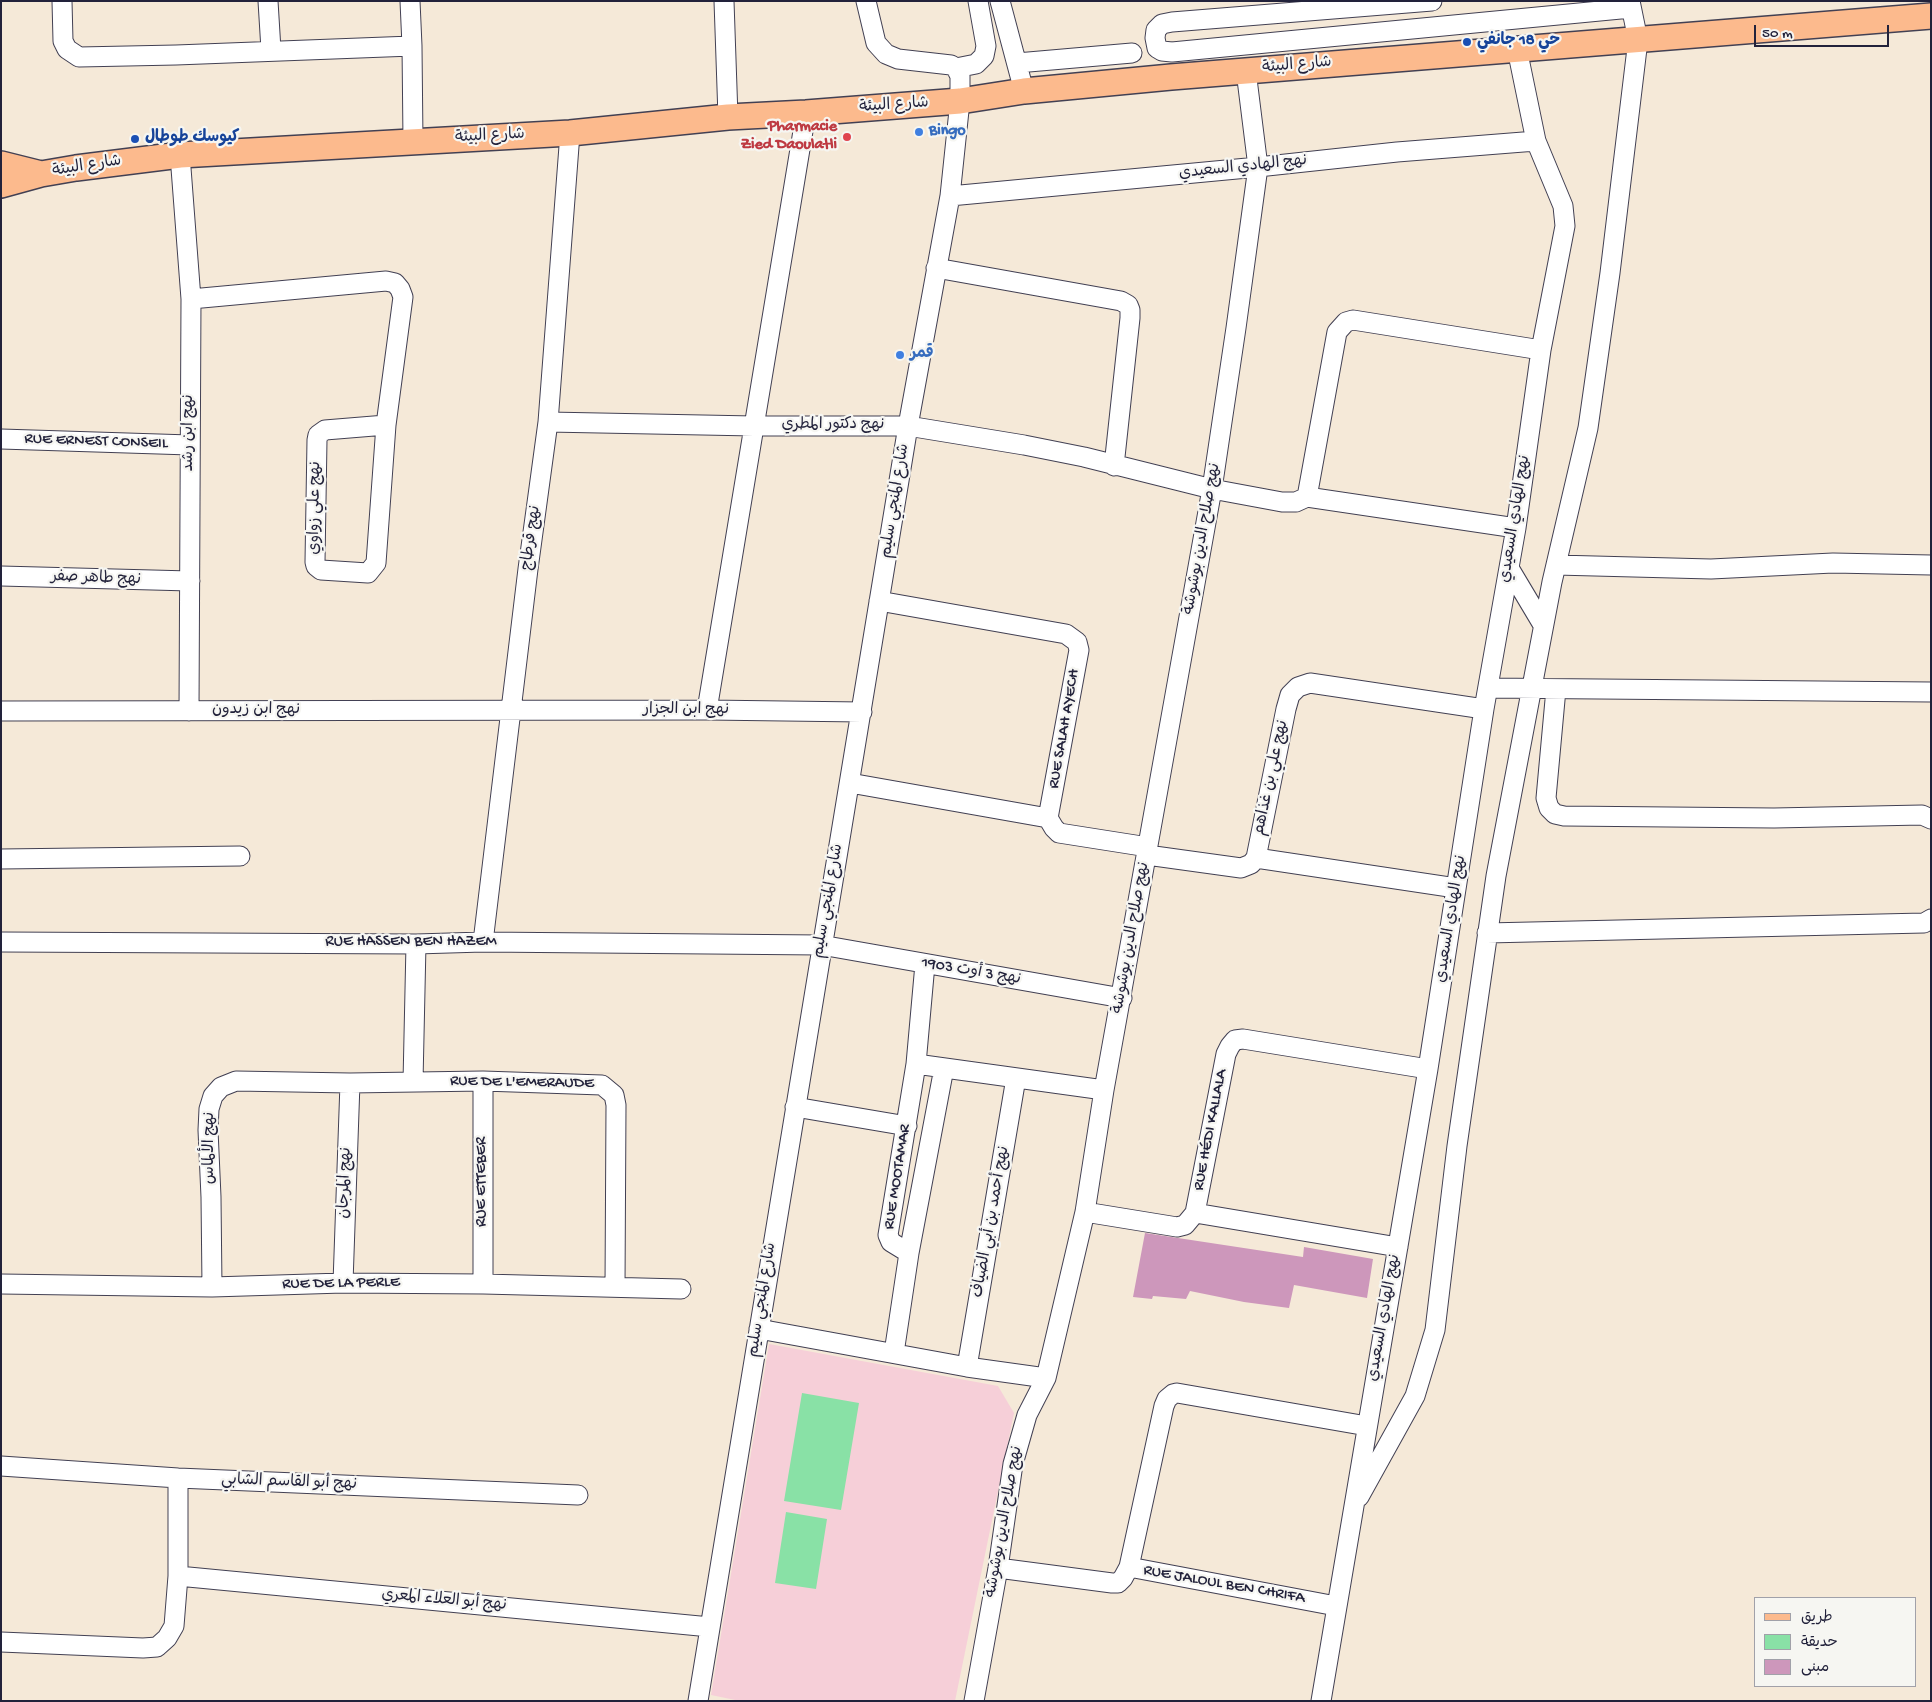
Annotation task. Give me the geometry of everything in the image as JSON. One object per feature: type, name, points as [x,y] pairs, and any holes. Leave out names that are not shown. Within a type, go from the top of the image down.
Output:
[{"type":"main road","name":"شارع البيئة","points":[[1,164],[41,174],[113,162],[180,155],[570,133],[728,117],[960,101],[1024,91],[1246,70],[1931,16]]},
{"type":"main road","points":[[1,185],[41,174]]},
{"type":"street","points":[[62,1],[63,41],[67,49],[79,57],[412,46]]},
{"type":"street","points":[[268,1],[272,50]]},
{"type":"street","points":[[410,1],[413,141]]},
{"type":"street","points":[[724,1],[728,117]]},
{"type":"street","points":[[866,1],[876,43],[886,54],[898,60],[951,65],[956,68],[976,64],[984,56],[986,46],[978,1]]},
{"type":"street","points":[[1000,1],[1024,91]]},
{"type":"street","points":[[1353,1507],[1388,1448],[1415,1396],[1435,1330],[1457,1146],[1496,876],[1543,625],[1588,428],[1610,273],[1638,40],[1631,4],[1172,52],[1162,51],[1157,48],[1155,38],[1156,30],[1162,24],[1172,22],[1432,1]]},
{"type":"street","name":"نهج الهادي السعيدي","points":[[1321,1701],[1428,1069],[1484,710],[1516,528],[1541,350],[1565,226],[1563,206],[1536,141],[1517,50]]},
{"type":"street","points":[[1017,63],[1132,52]]},
{"type":"street","name":"شارع المنجي سليم","points":[[698,1701],[908,426],[950,196],[960,101],[960,76],[956,68]]},
{"type":"street","name":"نهج صلاح الدين بوشوشة","points":[[974,1701],[998,1568],[1013,1464],[1027,1415],[1046,1378],[1085,1212],[1104,1090],[1212,490],[1258,167],[1246,70]]},
{"type":"street","points":[[707,710],[806,113]]},
{"type":"street","name":"نهج قرطاج","points":[[483,942],[510,711],[548,422],[570,133]]},
{"type":"street","name":"نهج الهادي السعيدي","points":[[950,196],[1397,152],[1536,141]]},
{"type":"street","name":"نهج ابن رشد","points":[[180,155],[191,299],[188,711]]},
{"type":"street","points":[[936,268],[1121,301],[1128,305],[1130,318],[1114,466]]},
{"type":"street","name":"نهج علي زواوي","points":[[191,299],[386,281],[395,283],[403,297],[386,425],[376,563],[368,573],[321,570],[316,566],[315,562],[318,435],[325,430],[386,425]]},
{"type":"street","points":[[1516,528],[1307,497],[1337,332],[1346,322],[1353,320],[1541,350]]},
{"type":"street","name":"نهج دكتور المطري","points":[[548,422],[754,426],[908,426],[1084,457],[1212,490],[1282,502],[1296,502],[1307,497]]},
{"type":"street","name":"RUE ERNEST CONSEIL","points":[[1,439],[190,445]]},
{"type":"street","points":[[1556,565],[1711,569],[1833,564],[1931,565]]},
{"type":"street","points":[[1509,568],[1543,625]]},
{"type":"street","name":"نهج طاهر صفر","points":[[1,576],[190,581]]},
{"type":"street","name":"RUE SALAH AYECH","points":[[879,601],[1066,634],[1077,642],[1079,650],[1048,818]]},
{"type":"street","name":"نهج علي بن غذاهم","points":[[1456,888],[1256,858],[1286,709],[1290,695],[1298,687],[1310,683],[1484,710]]},
{"type":"street","points":[[1488,688],[1931,692]]},
{"type":"street","points":[[1556,689],[1546,798],[1549,808],[1555,814],[1574,816],[1774,818],[1922,815],[1930,813]]},
{"type":"street","name":"نهج ابن الجزار","points":[[510,711],[707,710],[862,712]]},
{"type":"street","name":"نهج ابن زيدون","points":[[1,712],[510,711]]},
{"type":"street","points":[[850,783],[1048,818],[1059,833],[1148,851],[1241,868],[1251,864],[1256,858]]},
{"type":"street","points":[[1,858],[240,856]]},
{"type":"street","points":[[1487,933],[1924,922],[1931,919]]},
{"type":"street","name":"RUE HASSEN BEN HAZEM","points":[[1,942],[416,944],[483,942],[822,945]]},
{"type":"street","points":[[413,1082],[416,944]]},
{"type":"street","name":"نهج 3 أوت 1903","points":[[822,945],[1122,998]]},
{"type":"street","name":"RUE MOOTAMAR","points":[[925,964],[916,1064],[888,1234],[890,1242],[909,1253],[944,1068]]},
{"type":"street","name":"RUE HÉDI KALLALA","points":[[1398,1247],[1195,1214],[1226,1054],[1235,1040],[1243,1039],[1428,1069]]},
{"type":"street","points":[[916,1064],[1104,1090]]},
{"type":"street","name":"نهج أحمد بن أبي الضياف","points":[[967,1367],[1016,1078]]},
{"type":"street","name":"نهج الألماس","points":[[212,1287],[208,1130],[209,1109],[213,1096],[221,1087],[236,1081],[413,1082]]},
{"type":"street","name":"RUE DE L'EMERAUDE","points":[[413,1082],[482,1081],[602,1085],[614,1095],[616,1105],[615,1287]]},
{"type":"street","name":"RUE ETTEBER","points":[[482,1081],[483,1284]]},
{"type":"street","name":"نهج المرجان","points":[[343,1283],[350,1083]]},
{"type":"street","points":[[795,1107],[907,1126]]},
{"type":"street","points":[[1085,1212],[1176,1227],[1185,1224],[1195,1214]]},
{"type":"street","points":[[894,1353],[909,1253]]},
{"type":"street","name":"RUE DE LA PERLE","points":[[1,1284],[212,1287],[343,1283],[483,1284],[681,1289]]},
{"type":"street","points":[[759,1329],[967,1367],[1046,1378]]},
{"type":"street","name":"RUE JALOUL BEN CHRIFA","points":[[1336,1606],[1129,1567],[1164,1406],[1172,1394],[1178,1393],[1367,1426]]},
{"type":"street","name":"نهج أبو القاسم الشابي","points":[[1,1466],[178,1478],[578,1495]]},
{"type":"street","points":[[1,1642],[143,1648],[157,1647],[168,1638],[174,1626],[178,1576],[178,1478]]},
{"type":"street","points":[[998,1568],[1112,1583],[1118,1582],[1123,1578],[1129,1567]]},
{"type":"street","name":"نهج أبو العلاء المعري","points":[[178,1576],[710,1627]]},
{"type":"shaded area","points":[[769,1344],[998,1386],[1014,1413],[955,1701],[740,1701],[711,1695]]},
{"type":"green space","points":[[802,1393],[859,1403],[841,1510],[784,1501]]},
{"type":"green space","points":[[786,1512],[827,1519],[816,1589],[775,1583]]},
{"type":"building","points":[[1145,1233],[1303,1257],[1304,1247],[1373,1259],[1367,1298],[1294,1285],[1289,1308],[1244,1302],[1190,1291],[1186,1299],[1153,1296],[1152,1299],[1133,1297]]},
{"type":"place","name":"حي 18 جانفي","points":[[1467,42]]},
{"type":"place","name":"Bingo","points":[[919,132]]},
{"type":"place","name":"Pharmacie Zied Daoulatli","points":[[847,137]]},
{"type":"place","name":"كيوسك طوطال","points":[[135,139]]},
{"type":"place","name":"قمر","points":[[900,355]]}]
